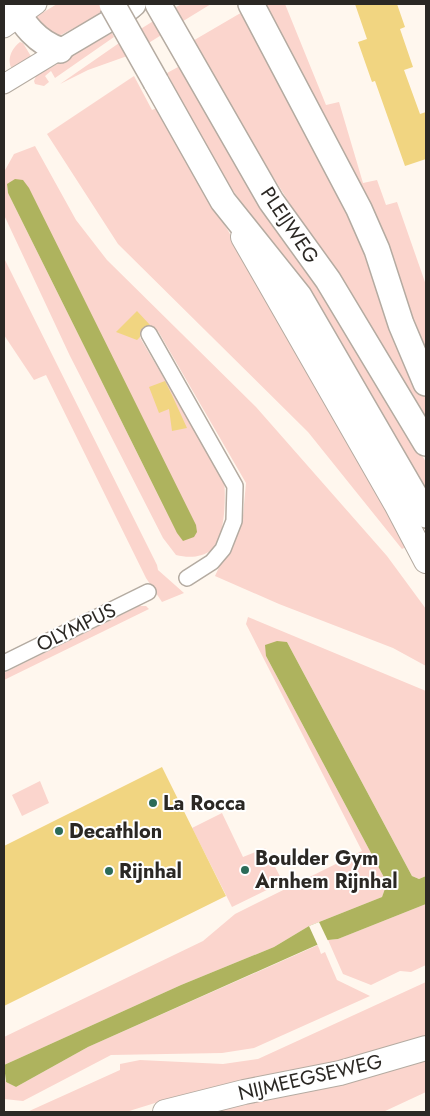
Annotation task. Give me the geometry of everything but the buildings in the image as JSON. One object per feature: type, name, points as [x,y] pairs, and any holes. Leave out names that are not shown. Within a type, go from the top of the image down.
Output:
[{"type":"highway","name":"PLEIJWEG","points":[[158,4],[272,201],[328,280],[426,443]]},
{"type":"highway","points":[[251,4],[359,208],[377,250],[401,324],[426,383]]},
{"type":"highway","name":"PLEIJWEG","points":[[126,6],[156,82],[223,201],[299,296],[426,515]]},
{"type":"highway","points":[[18,13],[34,35],[47,46],[60,50]]},
{"type":"main road","points":[[60,50],[126,6]]},
{"type":"main road","name":"PLEIJWEG","points":[[223,201],[396,504],[426,561]]},
{"type":"main road","name":"NIJMEEGSEWEG","points":[[164,1112],[235,1094],[340,1073],[426,1048]]},
{"type":"street","points":[[4,84],[60,50]]},
{"type":"street","points":[[149,334],[235,486],[234,522],[223,549],[212,562],[187,578]]},
{"type":"street","name":"OLYMPUS","points":[[4,663],[148,592]]},
{"type":"shaded area","points":[[57,4],[99,4],[104,12],[59,36],[49,34],[34,18]]},
{"type":"shaded area","points":[[182,4],[211,4],[180,23],[172,9]]},
{"type":"shaded area","points":[[266,4],[285,4],[326,105],[339,102],[363,183],[377,180],[386,205],[397,202],[426,285],[426,373],[261,7]]},
{"type":"shaded area","points":[[244,11],[354,213],[426,400],[426,422],[191,42]]},
{"type":"shaded area","points":[[155,20],[163,34],[147,44],[139,30]]},
{"type":"shaded area","points":[[112,33],[114,37],[55,78],[51,71],[45,76],[49,82],[44,86],[35,84],[36,76]]},
{"type":"shaded area","points":[[122,41],[130,55],[88,70],[60,84]]},
{"type":"shaded area","points":[[20,42],[23,43],[32,58],[12,69],[10,66],[11,54]]},
{"type":"shaded area","points":[[178,67],[191,82],[426,462],[426,493],[299,282],[223,177],[172,89],[174,87],[167,73]]},
{"type":"shaded area","points":[[134,76],[152,110],[157,108],[284,326],[377,491],[406,547],[402,549],[308,432],[118,244],[47,134]]},
{"type":"shaded area","points":[[35,146],[76,220],[107,260],[256,407],[387,556],[426,609],[426,666],[393,648],[279,604],[215,576],[221,563],[233,547],[243,516],[246,483],[158,331],[139,336],[224,480],[225,487],[224,516],[220,536],[213,549],[200,556],[185,557],[176,555],[163,538],[70,356],[4,215],[4,172],[14,154]],"holes":[[[7,184],[177,533],[8,193]]]},
{"type":"shaded area","points":[[15,179],[23,180],[29,188],[196,525],[197,532],[194,537],[183,541],[177,533],[8,193],[7,184]]},
{"type":"shaded area","points":[[4,258],[158,570],[184,593],[162,602],[146,578],[46,375],[34,380],[4,335]]},
{"type":"shaded area","points":[[139,606],[146,606],[149,609],[4,680],[4,673]]},
{"type":"shaded area","points":[[248,617],[426,691],[426,876],[419,879],[412,876],[287,642],[266,645],[266,656],[387,883],[382,897],[309,926],[274,947],[181,985],[4,1065],[4,1037],[203,941],[235,914],[362,851],[246,624]]},
{"type":"shaded area","points":[[277,641],[287,642],[412,876],[419,879],[426,876],[426,904],[338,939],[328,940],[88,1047],[16,1087],[6,1082],[4,1065],[181,985],[274,947],[309,926],[382,897],[387,883],[266,656],[265,645]]},
{"type":"shaded area","points":[[40,781],[49,803],[22,816],[12,795]]},
{"type":"shaded area","name":"Boulder Gym Arnhem Rijnhal","points":[[222,813],[243,857],[265,848],[283,882],[232,907],[192,828]]},
{"type":"shaded area","points":[[426,904],[426,965],[411,972],[400,971],[371,985],[343,974],[328,940],[338,939]]},
{"type":"shaded area","points":[[318,945],[321,954],[325,952],[337,980],[370,996],[254,1048],[222,1053],[111,1055],[23,1101],[4,1099],[4,1077],[6,1082],[16,1087],[88,1047]]},
{"type":"shaded area","points":[[426,982],[426,1037],[368,1054],[155,1103],[126,1112],[27,1112],[120,1070],[120,1064],[140,1060],[223,1064],[258,1059]]},
{"type":"shaded area","points":[[426,1054],[426,1092],[383,1112],[202,1112]]},
{"type":"pier","points":[[319,922],[329,943],[319,948],[309,926]]},
{"type":"place","name":"La Rocca","points":[[153,803]]},
{"type":"place","name":"Decathlon","points":[[59,831]]},
{"type":"place","name":"Boulder Gym Arnhem Rijnhal","points":[[245,870]]},
{"type":"place","name":"Rijnhal","points":[[109,871]]}]
